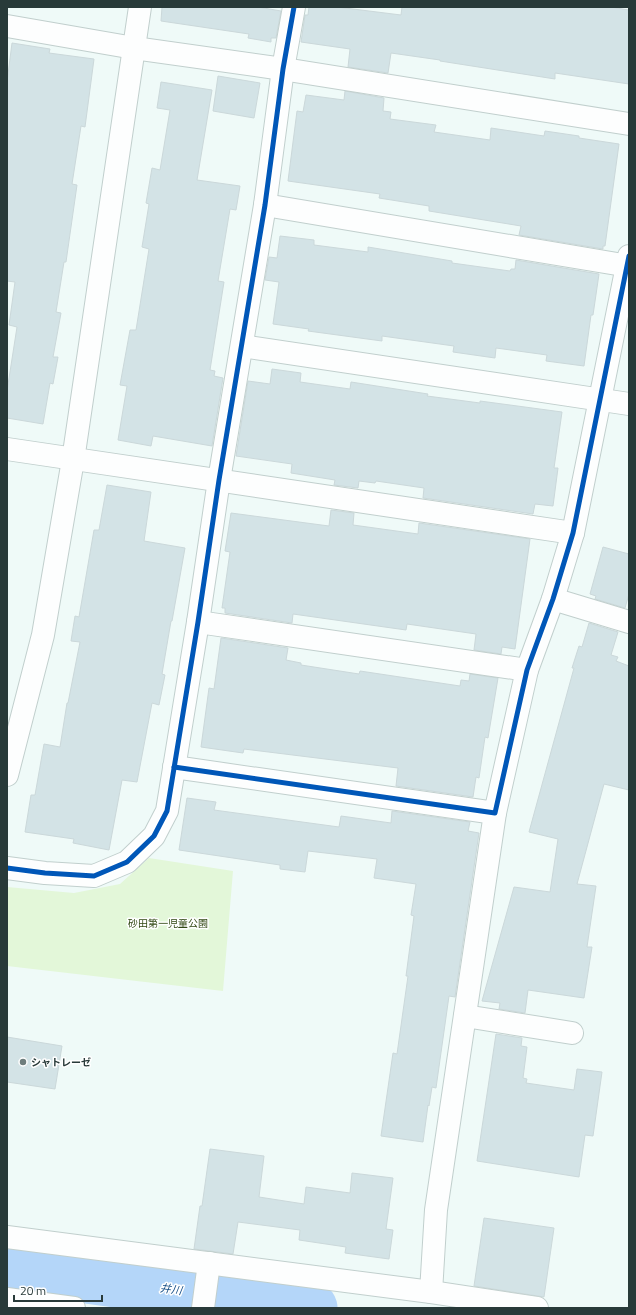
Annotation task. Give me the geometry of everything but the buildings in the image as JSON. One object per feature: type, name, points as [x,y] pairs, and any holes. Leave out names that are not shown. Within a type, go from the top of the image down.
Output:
[{"type":"street","points":[[7,775],[43,635],[73,460],[140,7]]},
{"type":"street","points":[[7,868],[45,873],[94,876],[127,862],[154,836],[167,811],[198,622],[219,480],[265,205],[283,69],[294,7]]},
{"type":"street","points":[[7,26],[134,48],[283,69],[629,124]]},
{"type":"street","points":[[265,205],[628,262],[573,533],[553,599],[527,670],[495,813],[436,1210],[431,1292]]},
{"type":"street","points":[[242,346],[629,404]]},
{"type":"street","points":[[7,449],[573,533]]},
{"type":"street","points":[[553,599],[629,622]]},
{"type":"street","points":[[198,622],[527,670]]},
{"type":"street","points":[[174,767],[495,813]]},
{"type":"street","points":[[465,1016],[572,1033]]},
{"type":"street","points":[[7,1237],[209,1267],[431,1292],[537,1308]]},
{"type":"street","points":[[203,1308],[209,1267]]},
{"type":"street","points":[[7,1299],[62,1307]]},
{"type":"green space","name":"砂田第一児童公園","points":[[149,858],[233,871],[223,991],[7,966],[7,887],[74,893],[120,884]]},
{"type":"waterway","name":"井川","points":[[7,1266],[311,1308]]},
{"type":"cycle path","points":[[7,868],[45,873],[94,876],[127,862],[154,836],[167,811],[198,622],[219,480],[265,205],[283,69],[294,7]]},
{"type":"cycle path","points":[[174,767],[495,813],[527,670],[553,599],[573,533],[629,256]]},
{"type":"place","name":"シャトレーゼ","points":[[23,1062]]}]
